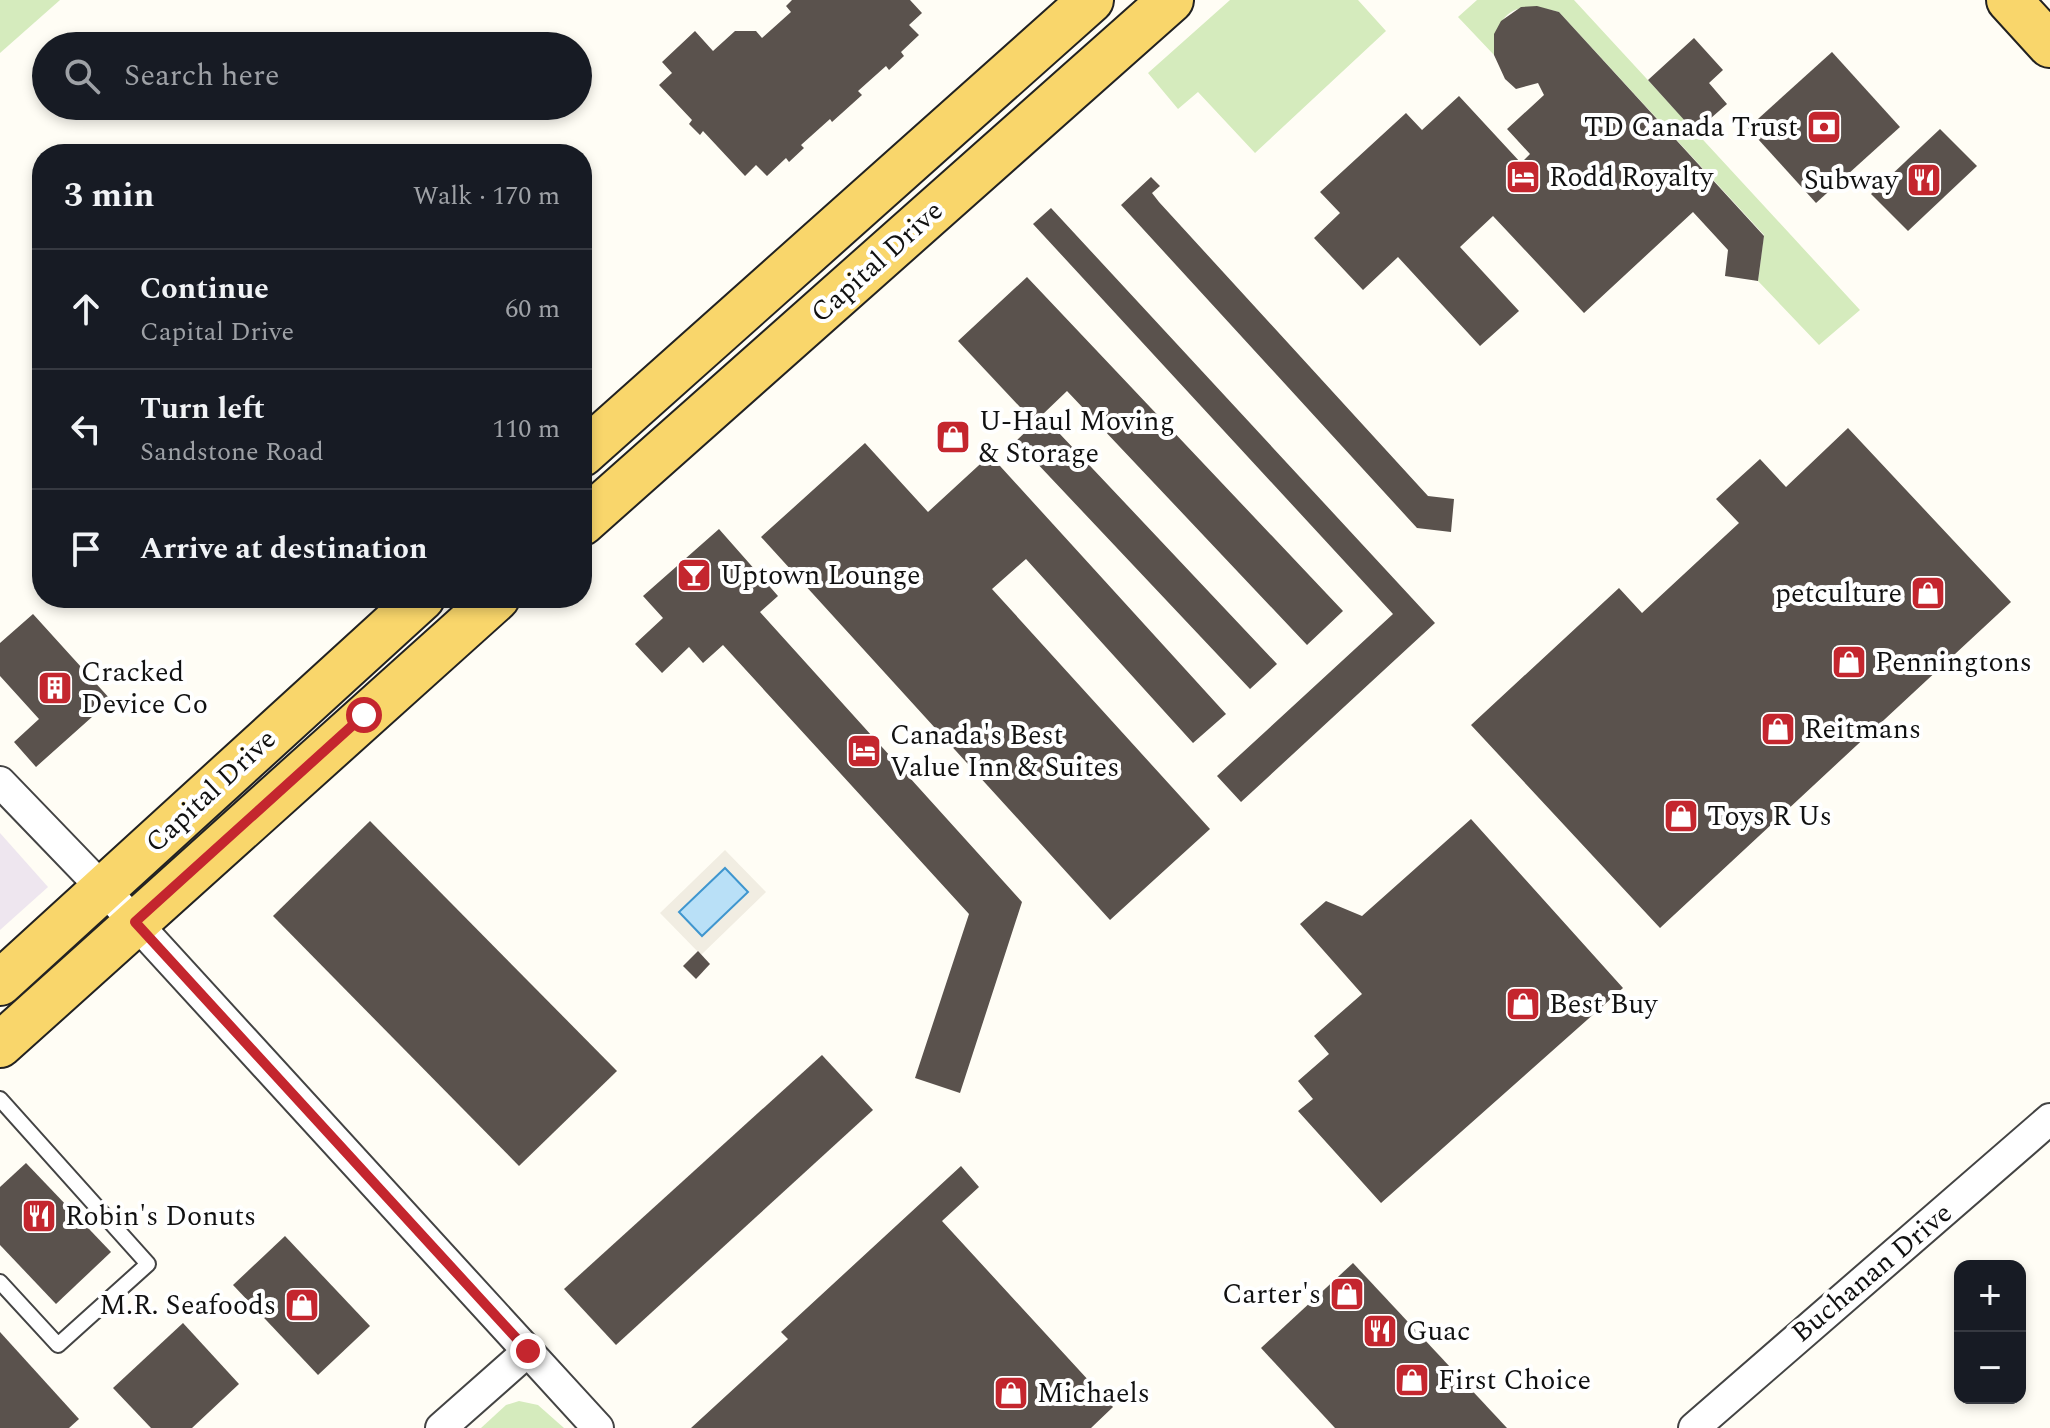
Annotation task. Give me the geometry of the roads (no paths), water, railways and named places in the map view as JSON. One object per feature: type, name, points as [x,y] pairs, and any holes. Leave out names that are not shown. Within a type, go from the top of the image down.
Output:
[{"type":"main road","name":"Capital Drive","points":[[592,445],[1091,0]]},
{"type":"main road","name":"Capital Drive","points":[[592,514],[1171,0]]},
{"type":"main road","points":[[2009,0],[2050,45]]},
{"type":"main road","name":"Capital Drive","points":[[0,983],[411,608]]},
{"type":"main road","name":"Capital Drive","points":[[0,1045],[486,608]]},
{"type":"street","points":[[0,782],[135,922],[598,1428]]},
{"type":"street","name":"Buchanan Drive","points":[[1694,1428],[2050,1119]]},
{"type":"street","points":[[441,1428],[528,1351]]},
{"type":"lane","points":[[0,1099],[148,1264],[58,1345],[0,1282]]},
{"type":"water","points":[[725,868],[748,892],[702,936],[679,912]]},
{"type":"place","name":"TD Canada Trust","points":[[1824,127]]},
{"type":"place","name":"Rodd Royalty","points":[[1523,177]]},
{"type":"place","name":"Subway","points":[[1924,180]]},
{"type":"place","name":"U-Haul Moving & Storage","points":[[953,437]]},
{"type":"place","name":"Uptown Lounge","points":[[694,575]]},
{"type":"place","name":"petculture","points":[[1928,593]]},
{"type":"place","name":"Penningtons","points":[[1849,662]]},
{"type":"place","name":"Cracked Device Co","points":[[55,688]]},
{"type":"place","name":"Reitmans","points":[[1778,729]]},
{"type":"place","name":"Canada's Best Value Inn & Suites","points":[[864,751]]},
{"type":"place","name":"Toys R Us","points":[[1681,816]]},
{"type":"place","name":"Best Buy","points":[[1523,1004]]},
{"type":"place","name":"Robin's Donuts","points":[[39,1216]]},
{"type":"place","name":"Carter's","points":[[1347,1294]]},
{"type":"place","name":"M.R. Seafoods","points":[[302,1305]]},
{"type":"place","name":"Guac","points":[[1380,1331]]},
{"type":"place","name":"First Choice","points":[[1412,1380]]},
{"type":"place","name":"Michaels","points":[[1011,1393]]}]
